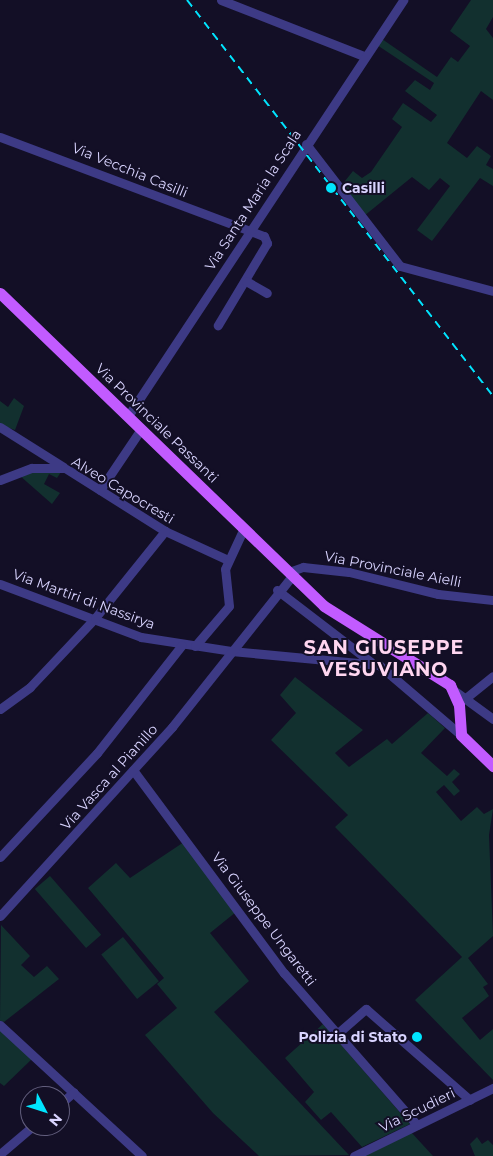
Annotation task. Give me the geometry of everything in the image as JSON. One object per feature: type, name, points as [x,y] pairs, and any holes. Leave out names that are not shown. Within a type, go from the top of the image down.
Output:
[{"type":"main road","name":"Via Provinciale Passanti","points":[[0,294],[291,573],[343,620],[462,695]]},
{"type":"main road","points":[[462,695],[461,735],[493,766]]},
{"type":"street","points":[[221,0],[364,56]]},
{"type":"street","name":"Via Santa Maria la Scala","points":[[128,416],[364,56],[403,0]]},
{"type":"street","name":"Via Vecchia Casilli","points":[[0,137],[251,229]]},
{"type":"street","points":[[306,144],[400,266],[493,291]]},
{"type":"street","points":[[218,325],[267,243],[264,236],[251,229]]},
{"type":"street","points":[[246,281],[267,293]]},
{"type":"street","points":[[0,427],[65,468]]},
{"type":"street","points":[[100,490],[141,429]]},
{"type":"street","name":"Alveo Capocresti","points":[[0,480],[32,468],[65,468],[164,531],[228,560]]},
{"type":"street","points":[[195,646],[229,606],[225,576],[228,560],[244,528]]},
{"type":"street","points":[[0,709],[30,688],[95,618],[164,531]]},
{"type":"street","name":"Via Provinciale Aielli","points":[[291,573],[303,567],[349,572],[438,594],[493,600]]},
{"type":"street","name":"Via Vasca al Pianillo","points":[[0,916],[133,770],[231,651],[291,573]]},
{"type":"street","name":"Via Martiri di Nassirya","points":[[0,584],[95,618],[141,637],[182,645],[231,651],[371,662],[383,667],[461,735]]},
{"type":"street","points":[[277,590],[371,662]]},
{"type":"street","points":[[0,857],[97,753],[182,645]]},
{"type":"street","points":[[493,676],[462,695],[493,718]]},
{"type":"street","name":"Via Giuseppe Ungaretti","points":[[133,770],[284,973],[417,1125]]},
{"type":"street","points":[[338,1033],[366,1009],[470,1100]]},
{"type":"street","points":[[0,1025],[142,1156]]},
{"type":"street","name":"Via Scudieri","points":[[354,1156],[493,1088]]},
{"type":"street","points":[[70,1095],[74,1092]]},
{"type":"street","points":[[0,1154],[21,1136]]},
{"type":"green space","points":[[471,0],[493,0],[493,17],[486,29],[493,38],[493,100],[481,91],[447,143],[467,158],[477,146],[491,156],[486,165],[493,169],[493,186],[480,178],[432,241],[417,230],[450,186],[440,178],[429,190],[412,177],[364,216],[341,186],[353,171],[362,178],[371,172],[402,127],[392,119],[403,103],[431,122],[437,115],[405,91],[415,80],[430,90],[434,83],[377,45],[382,39],[437,77],[451,57],[458,62],[470,46],[450,31]]},
{"type":"green space","points":[[14,398],[24,406],[15,430],[0,425],[0,401],[8,407]]},
{"type":"green space","points":[[34,471],[61,472],[57,478],[49,474],[44,484],[60,493],[52,504],[19,475]]},
{"type":"green space","points":[[295,677],[363,730],[335,753],[349,767],[387,739],[392,744],[428,713],[445,728],[421,753],[447,776],[454,769],[460,774],[452,782],[460,791],[454,796],[444,785],[436,792],[461,821],[477,807],[484,814],[493,809],[489,835],[493,936],[468,958],[488,984],[483,987],[489,996],[462,1018],[480,1040],[493,1029],[493,1080],[415,1000],[462,957],[335,827],[348,815],[271,740],[296,713],[280,695]]},
{"type":"green space","points":[[184,842],[236,912],[210,933],[249,981],[214,1012],[349,1155],[259,1156],[213,1113],[145,1035],[177,1008],[157,984],[164,978],[88,888],[116,863],[130,878]]},
{"type":"green space","points":[[50,876],[101,935],[86,948],[35,889]]},
{"type":"green space","points":[[1,925],[30,956],[21,965],[34,977],[47,966],[59,979],[4,1022],[0,1021]]},
{"type":"green space","points":[[123,937],[159,981],[137,999],[101,955]]},
{"type":"green space","points":[[323,1024],[410,1124],[362,1147],[331,1112],[321,1120],[305,1102],[314,1092],[285,1058]]},
{"type":"green space","points":[[0,1028],[33,1058],[4,1086],[0,1083]]},
{"type":"green space","points":[[411,1132],[433,1156],[363,1156]]},
{"type":"green space","points":[[477,1137],[482,1144],[488,1140],[493,1145],[493,1156],[475,1156],[470,1144]]},
{"type":"railway","points":[[187,0],[493,396]]},
{"type":"place","name":"Casilli","points":[[331,188]]},
{"type":"place","name":"Polizia di Stato","points":[[417,1037]]},
{"type":"district","name":"SAN GIUSEPPE VESUVIANO","points":[[384,659]]}]
